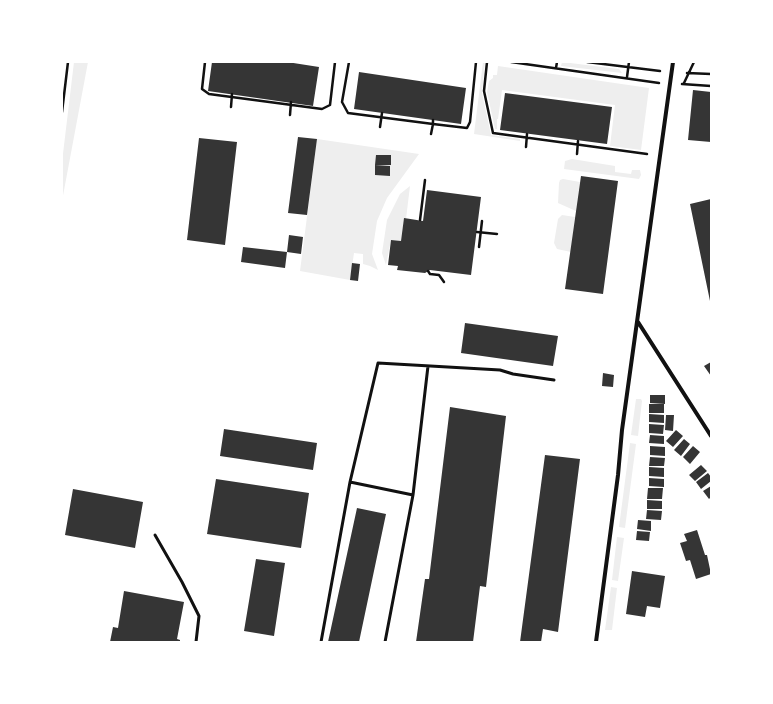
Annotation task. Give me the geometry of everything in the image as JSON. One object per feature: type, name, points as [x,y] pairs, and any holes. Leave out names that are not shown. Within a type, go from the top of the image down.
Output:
[{"type":"street","points":[[596,642],[656,172],[673,62]]},
{"type":"street","points":[[638,322],[711,436]]},
{"type":"lane","points":[[321,642],[350,482],[378,363],[500,370],[513,374],[554,380]]},
{"type":"lane","points":[[385,642],[413,495],[428,366]]},
{"type":"lane","points":[[350,482],[413,495]]},
{"type":"lane","points":[[155,535],[182,582],[199,616],[196,642]]},
{"type":"path","points":[[62,112],[68,62]]},
{"type":"path","points":[[205,62],[202,89],[209,94],[322,109],[330,105],[334,62]]},
{"type":"path","points":[[349,62],[342,102],[344,109],[348,113],[467,128],[470,122],[476,62]]},
{"type":"path","points":[[487,62],[484,91],[493,133],[527,138],[578,142],[647,154]]},
{"type":"path","points":[[511,62],[670,83],[711,86]]},
{"type":"path","points":[[556,68],[557,62]]},
{"type":"path","points":[[587,62],[629,68],[711,74]]},
{"type":"path","points":[[627,77],[629,62]]},
{"type":"path","points":[[682,90],[694,62]]},
{"type":"path","points":[[231,107],[232,94]]},
{"type":"path","points":[[290,115],[291,104]]},
{"type":"path","points":[[380,127],[382,113]]},
{"type":"path","points":[[431,134],[433,120]]},
{"type":"path","points":[[526,147],[527,134]]},
{"type":"path","points":[[577,154],[578,142]]},
{"type":"path","points":[[420,220],[425,180]]},
{"type":"path","points":[[479,247],[482,221]]},
{"type":"path","points":[[477,232],[496,234]]},
{"type":"path","points":[[428,271],[430,274],[439,275],[444,282]]},
{"type":"shaded area","points":[[74,62],[88,62],[62,201],[62,162]]},
{"type":"shaded area","points":[[483,62],[485,62],[482,93],[491,135],[520,139],[520,141],[474,134]]},
{"type":"shaded area","points":[[562,62],[619,69],[622,73],[561,66]]},
{"type":"shaded area","points":[[498,66],[649,88],[641,150],[610,146],[615,105],[502,90],[497,119],[497,129],[495,129],[487,92],[489,81],[493,78],[493,75],[497,75]]},
{"type":"shaded area","points":[[317,139],[419,154],[387,198],[377,221],[372,254],[378,270],[363,264],[363,254],[354,253],[350,280],[300,271]]},
{"type":"shaded area","points":[[572,159],[615,166],[615,172],[631,174],[632,170],[640,170],[641,175],[639,179],[564,169],[565,161]]},
{"type":"shaded area","points":[[563,179],[580,182],[576,211],[558,203],[559,183],[560,180]]},
{"type":"shaded area","points":[[410,186],[406,219],[404,219],[401,241],[391,240],[386,265],[382,253],[387,220],[400,194]]},
{"type":"shaded area","points":[[562,215],[575,217],[571,252],[557,249],[554,243],[558,219]]},
{"type":"shaded area","points":[[636,399],[641,399],[642,401],[638,436],[631,435]]},
{"type":"shaded area","points":[[630,443],[636,444],[625,528],[619,527]]},
{"type":"shaded area","points":[[617,537],[624,538],[618,581],[612,580]]},
{"type":"shaded area","points":[[611,587],[617,588],[612,630],[605,630]]},
{"type":"building","points":[[212,62],[287,62],[319,67],[313,106],[208,91]]},
{"type":"building","points":[[359,72],[466,88],[461,124],[354,109]]},
{"type":"building","points":[[693,90],[711,92],[711,142],[688,140]]},
{"type":"building","points":[[505,93],[612,107],[607,144],[500,130]]},
{"type":"building","points":[[298,137],[317,139],[307,215],[288,213]]},
{"type":"building","points":[[199,138],[237,142],[225,245],[187,240]]},
{"type":"building","points":[[376,155],[391,155],[391,165],[375,165]]},
{"type":"building","points":[[375,165],[390,166],[390,176],[375,175]]},
{"type":"building","points":[[581,176],[618,181],[603,294],[565,289]]},
{"type":"building","points":[[427,190],[481,197],[471,275],[430,270],[425,273],[397,270],[398,266],[388,265],[391,240],[401,241],[404,218],[423,221]]},
{"type":"building","points":[[711,199],[711,301],[710,301],[690,204]]},
{"type":"building","points":[[289,235],[303,237],[301,254],[287,252]]},
{"type":"building","points":[[243,247],[287,252],[285,268],[241,262]]},
{"type":"building","points":[[352,263],[360,264],[358,281],[350,280]]},
{"type":"building","points":[[465,323],[558,336],[553,366],[461,353]]},
{"type":"building","points":[[711,362],[711,376],[704,366]]},
{"type":"building","points":[[603,373],[614,375],[613,387],[602,386]]},
{"type":"building","points":[[650,395],[665,395],[665,404],[650,403]]},
{"type":"building","points":[[649,404],[664,404],[664,413],[649,413]]},
{"type":"building","points":[[450,407],[506,416],[486,587],[480,586],[473,642],[416,642],[425,579],[429,579]]},
{"type":"building","points":[[649,414],[664,415],[664,423],[649,422]]},
{"type":"building","points":[[666,415],[674,415],[673,431],[665,430]]},
{"type":"building","points":[[649,424],[664,425],[663,434],[649,433]]},
{"type":"building","points":[[224,429],[317,443],[313,470],[220,456]]},
{"type":"building","points":[[676,430],[683,436],[673,447],[666,441]]},
{"type":"building","points":[[650,435],[664,436],[664,444],[649,443]]},
{"type":"building","points":[[684,439],[690,444],[681,456],[674,450]]},
{"type":"building","points":[[650,446],[665,447],[665,456],[650,455]]},
{"type":"building","points":[[693,446],[700,452],[690,464],[683,457]]},
{"type":"building","points":[[545,455],[580,459],[558,632],[543,629],[541,642],[520,642]]},
{"type":"building","points":[[650,457],[665,458],[664,466],[649,466]]},
{"type":"building","points":[[701,465],[707,471],[695,481],[689,475]]},
{"type":"building","points":[[649,467],[664,468],[664,477],[649,476]]},
{"type":"building","points":[[708,473],[711,477],[711,481],[701,489],[696,482]]},
{"type":"building","points":[[649,478],[664,479],[664,487],[649,486]]},
{"type":"building","points":[[216,479],[309,493],[301,548],[207,534]]},
{"type":"building","points":[[711,486],[711,497],[709,499],[703,491]]},
{"type":"building","points":[[648,488],[663,488],[662,499],[647,499]]},
{"type":"building","points":[[73,489],[143,502],[135,548],[65,535]]},
{"type":"building","points":[[647,500],[662,501],[662,509],[647,509]]},
{"type":"building","points":[[357,508],[386,514],[359,642],[328,642]]},
{"type":"building","points":[[647,510],[662,511],[661,520],[646,519]]},
{"type":"building","points":[[638,520],[651,521],[651,531],[637,529]]},
{"type":"building","points":[[697,530],[705,555],[707,555],[711,574],[696,579],[690,560],[686,561],[680,543],[687,541],[684,534]]},
{"type":"building","points":[[637,531],[650,532],[649,541],[636,540]]},
{"type":"building","points":[[256,559],[285,563],[274,636],[244,631]]},
{"type":"building","points":[[632,571],[665,576],[660,608],[647,606],[645,617],[626,614]]},
{"type":"building","points":[[124,591],[184,602],[177,639],[180,640],[180,642],[110,642],[113,627],[118,628]]}]
